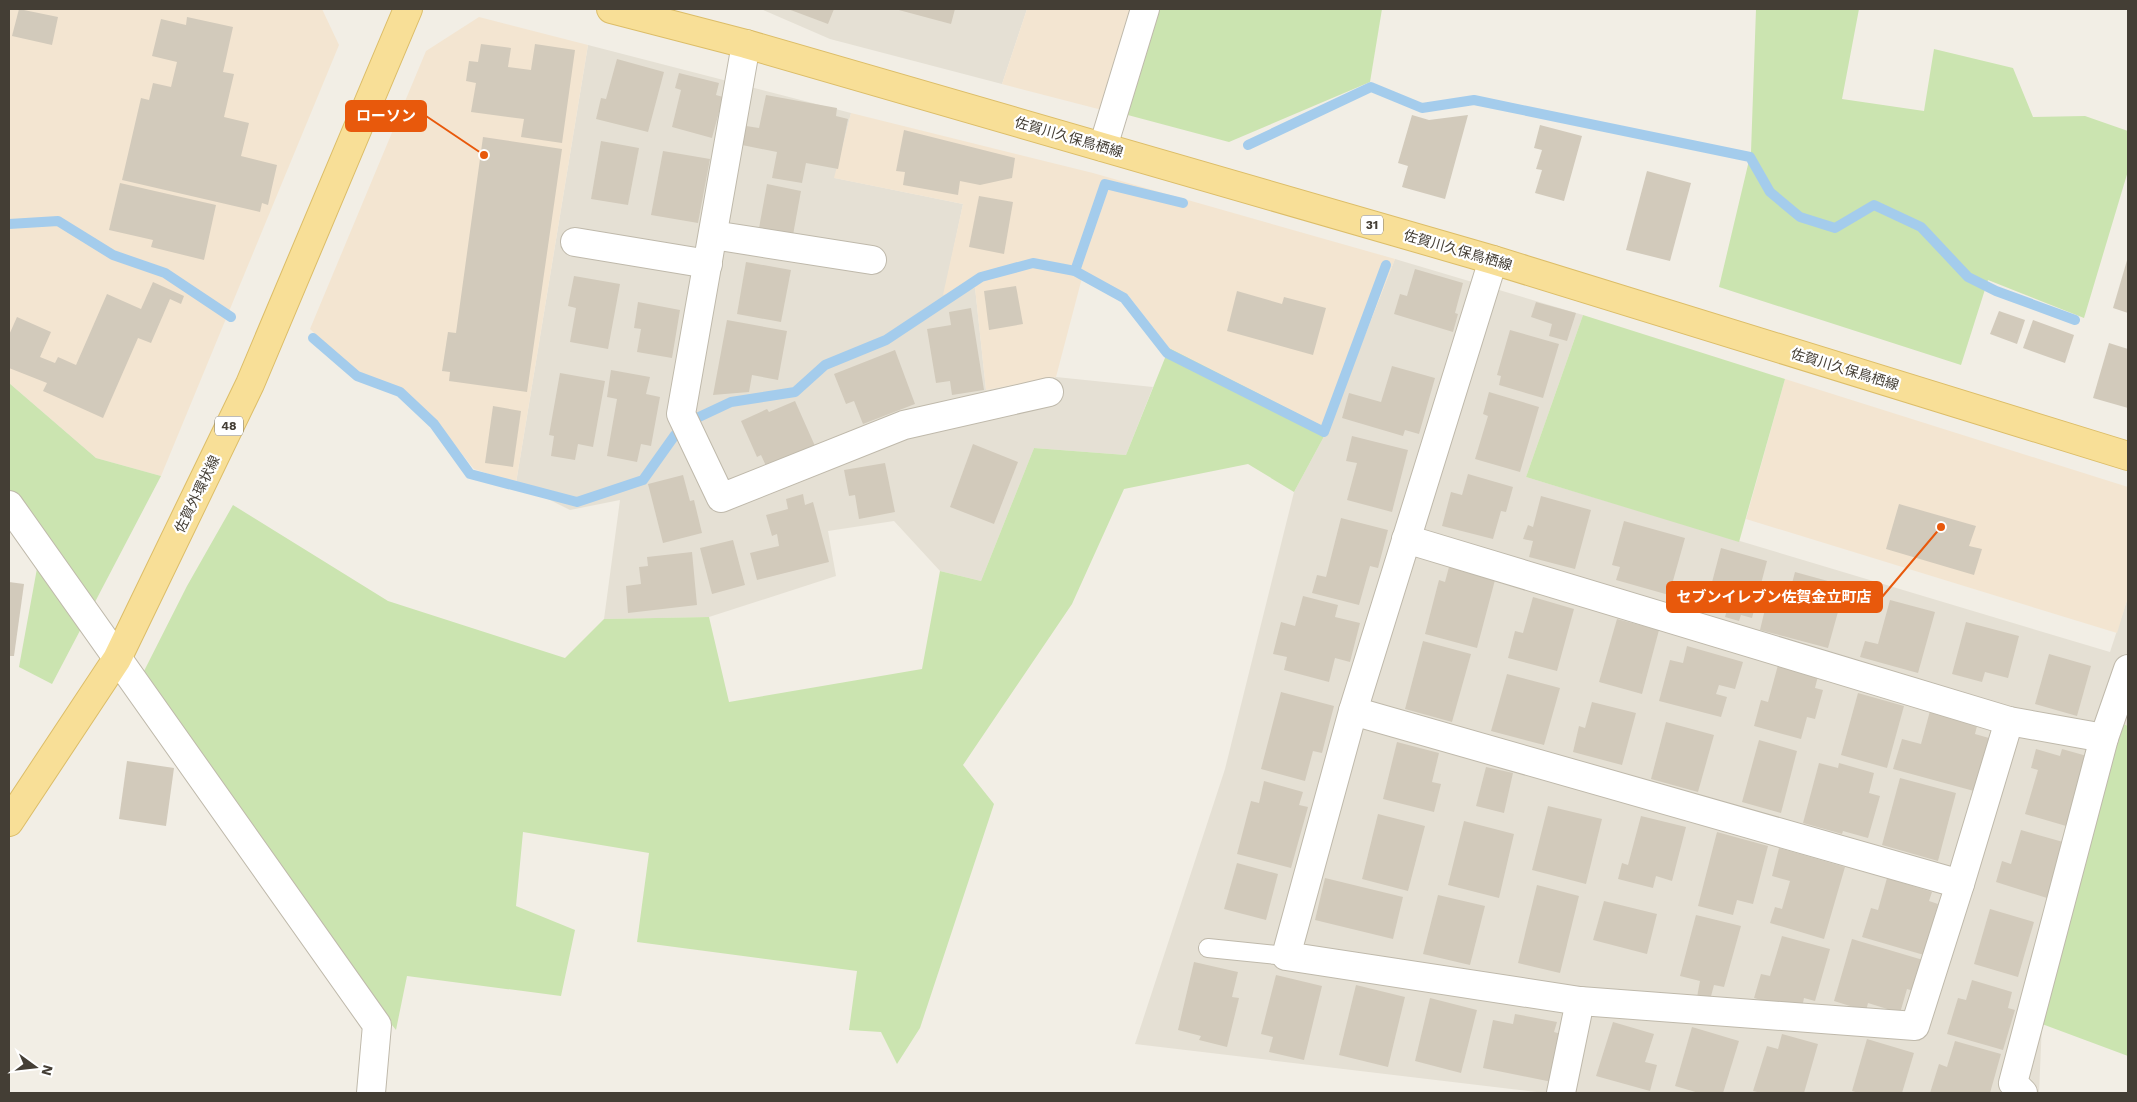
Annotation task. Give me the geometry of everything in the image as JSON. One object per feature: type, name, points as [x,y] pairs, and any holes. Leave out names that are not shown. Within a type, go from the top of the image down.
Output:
[{"type":"main road","name":"佐賀外環状線","points":[[9,822],[117,659],[250,384],[408,9]]},
{"type":"main road","name":"佐賀川久保鳥栖線","points":[[610,9],[746,44],[1493,260],[2128,456]]},
{"type":"street","points":[[1102,147],[1145,9]]},
{"type":"street","points":[[746,44],[681,414],[721,498],[904,425],[1049,392]]},
{"type":"street","points":[[713,235],[872,260]]},
{"type":"street","points":[[575,242],[708,264]]},
{"type":"street","points":[[1493,260],[1353,711],[1286,956],[1580,1001],[1915,1026],[2009,721]]},
{"type":"street","points":[[9,505],[377,1025],[371,1093]]},
{"type":"street","points":[[1406,539],[2009,721],[2104,738]]},
{"type":"street","points":[[2023,1093],[2013,1083],[2104,738],[2128,669]]},
{"type":"street","points":[[1353,711],[1960,884]]},
{"type":"street","points":[[1561,1093],[1580,1001]]},
{"type":"lane","points":[[1208,948],[1286,956]]},
{"type":"shaded area","points":[[9,9],[322,9],[339,45],[161,476],[96,458],[9,383]]},
{"type":"shaded area","points":[[761,9],[1027,9],[1002,84],[830,39]]},
{"type":"shaded area","points":[[1027,9],[1137,9],[1106,111],[1002,84]]},
{"type":"shaded area","points":[[479,17],[588,45],[516,483],[474,469],[438,424],[403,389],[356,373],[310,329],[426,51]]},
{"type":"shaded area","points":[[588,45],[851,113],[835,178],[963,204],[944,294],[975,287],[986,390],[1056,377],[1153,387],[1126,455],[1034,448],[981,581],[940,571],[894,521],[828,531],[836,576],[709,617],[604,619],[620,500],[570,510],[516,483]]},
{"type":"shaded area","points":[[851,113],[1093,173],[1395,259],[1328,429],[1169,348],[1128,295],[1083,274],[1056,377],[986,390],[975,288],[943,295],[963,204],[834,178]]},
{"type":"shaded area","points":[[1395,259],[1583,315],[1526,477],[2110,652],[2128,597],[2128,726],[2121,723],[2042,1024],[2039,1093],[1545,1093],[1135,1044],[1225,769],[1294,492],[1328,429]]},
{"type":"shaded area","points":[[1785,379],[2128,487],[2128,597],[2117,633],[1746,519]]},
{"type":"green space","points":[[1154,9],[1382,9],[1370,82],[1229,142],[1124,114]]},
{"type":"green space","points":[[1756,9],[1859,9],[1842,99],[1924,111],[1934,49],[2013,68],[2033,117],[2085,116],[2128,131],[2128,171],[2084,318],[1988,280],[1961,365],[1719,287],[1751,152]]},
{"type":"green space","points":[[1583,315],[1785,379],[1739,542],[1526,477]]},
{"type":"green space","points":[[1169,348],[1328,429],[1294,492],[1248,464],[1124,489],[1072,604],[963,765],[994,804],[920,1028],[897,1064],[881,1032],[849,1030],[857,971],[637,942],[649,853],[523,832],[516,906],[575,930],[561,996],[407,976],[396,1030],[339,959],[141,677],[187,586],[233,505],[388,601],[565,658],[604,619],[709,617],[729,702],[922,669],[940,571],[981,581],[1034,448],[1126,455]]},
{"type":"green space","points":[[9,383],[96,458],[161,476],[52,684],[19,667],[38,563],[9,520]]},
{"type":"green space","points":[[2121,723],[2128,726],[2128,1056],[2042,1024]]},
{"type":"building","points":[[19,9],[58,17],[52,45],[12,36]]},
{"type":"building","points":[[788,9],[834,9],[828,24]]},
{"type":"building","points":[[895,9],[955,9],[951,24]]},
{"type":"building","points":[[187,17],[233,27],[223,72],[234,74],[224,117],[249,123],[241,156],[277,165],[268,205],[262,203],[260,212],[122,180],[141,98],[149,100],[153,83],[171,87],[177,62],[152,56],[161,19],[186,25]]},
{"type":"building","points":[[481,44],[511,48],[508,67],[531,70],[535,44],[575,50],[562,143],[521,137],[524,119],[471,112],[476,83],[466,81],[469,61],[478,62]]},
{"type":"building","points":[[617,59],[664,72],[648,132],[596,119],[601,98],[606,99]]},
{"type":"building","points":[[679,73],[719,83],[716,95],[723,97],[712,138],[672,127],[681,90],[675,88]]},
{"type":"building","points":[[766,95],[837,108],[836,116],[848,119],[838,169],[806,163],[802,183],[772,178],[777,152],[742,145],[746,126],[759,128]]},
{"type":"building","points":[[1412,115],[1429,120],[1468,115],[1445,199],[1402,187],[1408,166],[1398,163]]},
{"type":"building","points":[[1540,125],[1582,136],[1564,201],[1535,193],[1542,170],[1536,169],[1542,150],[1534,148]]},
{"type":"building","points":[[904,130],[1015,158],[1012,178],[980,185],[960,181],[958,195],[903,185],[905,172],[896,171]]},
{"type":"building","points":[[483,137],[562,149],[527,392],[449,381],[450,372],[442,371],[448,332],[456,333]]},
{"type":"building","points":[[601,141],[639,148],[628,205],[591,199]]},
{"type":"building","points":[[663,151],[710,159],[698,223],[651,215]]},
{"type":"building","points":[[1647,171],[1691,183],[1670,261],[1626,250]]},
{"type":"building","points":[[120,183],[216,205],[204,260],[151,247],[153,240],[109,230]]},
{"type":"building","points":[[767,184],[801,191],[793,235],[759,228]]},
{"type":"building","points":[[979,196],[1013,202],[1004,254],[969,247]]},
{"type":"building","points":[[2128,257],[2128,313],[2113,308]]},
{"type":"building","points":[[746,262],[791,270],[781,322],[737,314]]},
{"type":"building","points":[[1415,269],[1463,283],[1455,313],[1458,314],[1453,332],[1394,314],[1400,294],[1407,296]]},
{"type":"building","points":[[574,276],[620,284],[608,349],[570,342],[576,308],[568,306]]},
{"type":"building","points":[[153,282],[184,296],[181,304],[170,299],[151,343],[138,338],[103,418],[43,391],[47,383],[9,368],[9,335],[17,317],[51,332],[40,357],[55,363],[58,357],[76,365],[107,294],[141,309]]},
{"type":"building","points":[[1016,286],[1023,324],[989,330],[984,291]]},
{"type":"building","points":[[1237,291],[1282,304],[1284,297],[1326,308],[1313,355],[1227,331]]},
{"type":"building","points":[[638,302],[680,310],[672,358],[637,352],[641,329],[634,328]]},
{"type":"building","points":[[1536,302],[1576,313],[1567,341],[1549,336],[1552,324],[1531,317]]},
{"type":"building","points":[[971,308],[984,390],[952,395],[950,381],[936,383],[927,329],[951,325],[949,312]]},
{"type":"building","points":[[1999,311],[2025,320],[2017,344],[1990,334]]},
{"type":"building","points":[[727,320],[787,331],[778,380],[752,375],[749,392],[713,395]]},
{"type":"building","points":[[2033,320],[2074,335],[2065,363],[2023,348]]},
{"type":"building","points":[[1510,330],[1559,344],[1543,398],[1499,385],[1501,376],[1497,375]]},
{"type":"building","points":[[2109,343],[2128,349],[2128,408],[2093,398]]},
{"type":"building","points":[[895,350],[915,404],[863,424],[854,401],[846,404],[834,374]]},
{"type":"building","points":[[1392,366],[1435,378],[1419,434],[1405,430],[1403,436],[1342,418],[1349,393],[1381,402]]},
{"type":"building","points":[[611,370],[650,377],[646,394],[660,397],[651,446],[641,444],[637,462],[607,456],[617,399],[607,397]]},
{"type":"building","points":[[560,373],[605,381],[593,447],[578,444],[575,460],[551,456],[554,436],[549,435]]},
{"type":"building","points":[[1489,392],[1539,407],[1520,472],[1475,459],[1488,416],[1483,414]]},
{"type":"building","points":[[795,401],[815,446],[767,468],[761,455],[757,457],[741,421],[767,409],[769,412]]},
{"type":"building","points":[[493,406],[521,411],[513,467],[485,463]]},
{"type":"building","points":[[1352,436],[1408,450],[1392,512],[1347,500],[1357,463],[1346,461]]},
{"type":"building","points":[[973,444],[1018,462],[994,524],[950,507]]},
{"type":"building","points":[[885,463],[895,512],[859,519],[855,495],[849,496],[844,470]]},
{"type":"building","points":[[1468,474],[1513,487],[1506,512],[1501,511],[1493,539],[1442,526],[1451,492],[1462,495]]},
{"type":"building","points":[[683,475],[690,501],[694,500],[702,533],[663,543],[648,484]]},
{"type":"building","points":[[803,494],[805,505],[813,502],[829,562],[757,580],[750,553],[779,546],[777,534],[772,536],[766,515],[788,509],[786,499]]},
{"type":"building","points":[[1541,496],[1591,510],[1575,569],[1529,557],[1533,541],[1523,539],[1528,525],[1533,527]]},
{"type":"building","points":[[1899,504],[1976,526],[1969,546],[1982,549],[1974,575],[1886,549]]},
{"type":"building","points":[[1341,518],[1388,530],[1378,568],[1370,566],[1359,605],[1312,593],[1317,575],[1326,577]]},
{"type":"building","points":[[1624,521],[1685,538],[1669,595],[1616,580],[1620,567],[1612,565]]},
{"type":"building","points":[[733,540],[745,585],[712,594],[700,548]]},
{"type":"building","points":[[1721,548],[1767,561],[1752,618],[1741,615],[1739,621],[1725,617],[1727,610],[1706,605]]},
{"type":"building","points":[[692,552],[697,605],[628,613],[626,586],[641,584],[639,567],[648,566],[647,557]]},
{"type":"building","points":[[1449,567],[1495,580],[1477,648],[1425,634],[1439,580],[1445,582]]},
{"type":"building","points":[[1795,572],[1857,589],[1852,604],[1841,601],[1828,648],[1760,630],[1767,601],[1786,606]]},
{"type":"building","points":[[9,582],[24,584],[14,656],[9,656]]},
{"type":"building","points":[[1303,596],[1338,605],[1335,617],[1360,623],[1350,662],[1335,658],[1329,682],[1284,670],[1287,657],[1273,654],[1281,622],[1295,626]]},
{"type":"building","points":[[1533,597],[1574,609],[1557,671],[1508,658],[1515,631],[1523,633]]},
{"type":"building","points":[[1890,600],[1935,612],[1918,673],[1860,657],[1865,641],[1878,644]]},
{"type":"building","points":[[1617,619],[1659,630],[1642,694],[1599,682]]},
{"type":"building","points":[[1966,622],[2019,636],[2008,678],[1985,672],[1982,682],[1952,674]]},
{"type":"building","points":[[1423,641],[1471,654],[1452,722],[1405,709]]},
{"type":"building","points":[[1687,646],[1743,662],[1735,689],[1719,685],[1716,694],[1727,697],[1721,717],[1659,701],[1670,660],[1683,663]]},
{"type":"building","points":[[2049,654],[2091,666],[2077,716],[2035,704]]},
{"type":"building","points":[[1778,665],[1818,676],[1815,688],[1823,690],[1815,719],[1807,717],[1801,739],[1754,726],[1761,700],[1768,702]]},
{"type":"building","points":[[1507,674],[1560,688],[1544,745],[1491,731]]},
{"type":"building","points":[[1281,692],[1334,706],[1322,753],[1313,751],[1305,781],[1261,769]]},
{"type":"building","points":[[1858,693],[1904,706],[1887,768],[1841,755]]},
{"type":"building","points":[[1592,702],[1636,713],[1622,765],[1573,752],[1579,726],[1585,728]]},
{"type":"building","points":[[1930,711],[1979,718],[1975,734],[1989,738],[1974,791],[1893,769],[1902,739],[1921,744]]},
{"type":"building","points":[[1666,722],[1714,735],[1698,792],[1651,779]]},
{"type":"building","points":[[1759,740],[1797,751],[1781,813],[1742,802]]},
{"type":"building","points":[[1397,742],[1439,753],[1432,782],[1441,784],[1434,812],[1383,799]]},
{"type":"building","points":[[2036,749],[2060,756],[2062,749],[2094,758],[2073,828],[2025,814],[2038,770],[2031,768]]},
{"type":"building","points":[[127,761],[174,768],[166,826],[119,819]]},
{"type":"building","points":[[1819,763],[1838,768],[1839,763],[1874,773],[1869,793],[1880,796],[1868,838],[1843,831],[1842,834],[1803,823]]},
{"type":"building","points":[[1486,767],[1513,773],[1504,813],[1476,806]]},
{"type":"building","points":[[1900,778],[1956,793],[1938,861],[1882,845]]},
{"type":"building","points":[[1264,781],[1303,792],[1299,805],[1308,807],[1291,868],[1237,854],[1251,801],[1259,803]]},
{"type":"building","points":[[1548,806],[1602,819],[1586,884],[1532,870]]},
{"type":"building","points":[[1378,814],[1425,826],[1408,891],[1362,879]]},
{"type":"building","points":[[1641,816],[1686,827],[1672,881],[1656,876],[1653,888],[1618,879],[1622,863],[1628,865]]},
{"type":"building","points":[[1464,821],[1514,834],[1499,898],[1448,885]]},
{"type":"building","points":[[2021,830],[2063,842],[2047,898],[1996,882],[2002,861],[2011,864]]},
{"type":"building","points":[[1717,832],[1768,846],[1753,904],[1737,900],[1733,915],[1698,906]]},
{"type":"building","points":[[1779,848],[1845,867],[1824,939],[1770,923],[1775,907],[1782,909],[1790,881],[1772,876]]},
{"type":"building","points":[[1237,863],[1278,874],[1266,920],[1224,909]]},
{"type":"building","points":[[1325,878],[1403,897],[1393,939],[1315,920]]},
{"type":"building","points":[[1887,878],[1932,892],[1929,901],[1938,904],[1924,955],[1862,937],[1871,908],[1878,910]]},
{"type":"building","points":[[1537,885],[1579,896],[1560,973],[1518,963]]},
{"type":"building","points":[[1438,895],[1485,906],[1470,965],[1423,954]]},
{"type":"building","points":[[1604,901],[1657,914],[1647,954],[1593,940]]},
{"type":"building","points":[[1990,909],[2034,922],[2018,977],[1974,964]]},
{"type":"building","points":[[1696,915],[1741,926],[1724,987],[1714,985],[1710,1000],[1697,997],[1700,981],[1680,976]]},
{"type":"building","points":[[1782,936],[1830,949],[1815,1001],[1804,998],[1801,1012],[1754,998],[1761,974],[1770,976]]},
{"type":"building","points":[[1852,939],[1923,960],[1914,991],[1907,989],[1900,1013],[1868,1003],[1866,1011],[1834,1001]]},
{"type":"building","points":[[1194,962],[1238,972],[1232,997],[1239,998],[1227,1047],[1199,1040],[1201,1036],[1178,1030]]},
{"type":"building","points":[[1276,975],[1322,986],[1304,1060],[1269,1052],[1273,1037],[1261,1034]]},
{"type":"building","points":[[1972,980],[2012,992],[2008,1008],[2015,1010],[2003,1050],[1947,1034],[1958,998],[1966,1000]]},
{"type":"building","points":[[1356,985],[1405,997],[1388,1067],[1339,1055]]},
{"type":"building","points":[[1430,998],[1477,1010],[1461,1073],[1415,1061]]},
{"type":"building","points":[[1515,1014],[1557,1022],[1554,1032],[1561,1034],[1552,1082],[1483,1068],[1493,1020],[1513,1024]]},
{"type":"building","points":[[1613,1022],[1654,1034],[1645,1062],[1657,1065],[1650,1091],[1596,1076]]},
{"type":"building","points":[[1692,1027],[1739,1041],[1723,1093],[1699,1093],[1675,1086]]},
{"type":"building","points":[[1782,1034],[1818,1044],[1804,1093],[1762,1093],[1753,1091],[1767,1046],[1778,1049]]},
{"type":"building","points":[[1867,1039],[1914,1053],[1902,1093],[1859,1093],[1852,1091]]},
{"type":"building","points":[[1955,1041],[2001,1054],[1990,1093],[1930,1093],[1939,1064],[1947,1067]]},
{"type":"waterway","points":[[1248,145],[1371,87],[1422,108],[1474,100],[1750,157],[1770,192],[1800,217],[1835,228],[1874,205],[1921,227],[1968,277],[1996,291],[2075,320]]},
{"type":"waterway","points":[[1075,271],[1105,184],[1183,203]]},
{"type":"waterway","points":[[9,224],[58,221],[113,255],[165,273],[231,317]]},
{"type":"waterway","points":[[699,417],[731,402],[795,392],[825,365],[886,340],[981,277],[1033,263],[1075,271],[1124,298],[1167,353],[1324,432],[1386,265]]},
{"type":"waterway","points":[[313,338],[357,376],[400,392],[434,424],[470,474],[577,502],[643,480],[675,435]]},
{"type":"place","name":"ローソン","points":[[484,155]]},
{"type":"place","name":"セブンイレブン佐賀金立町店","points":[[1941,527]]}]
